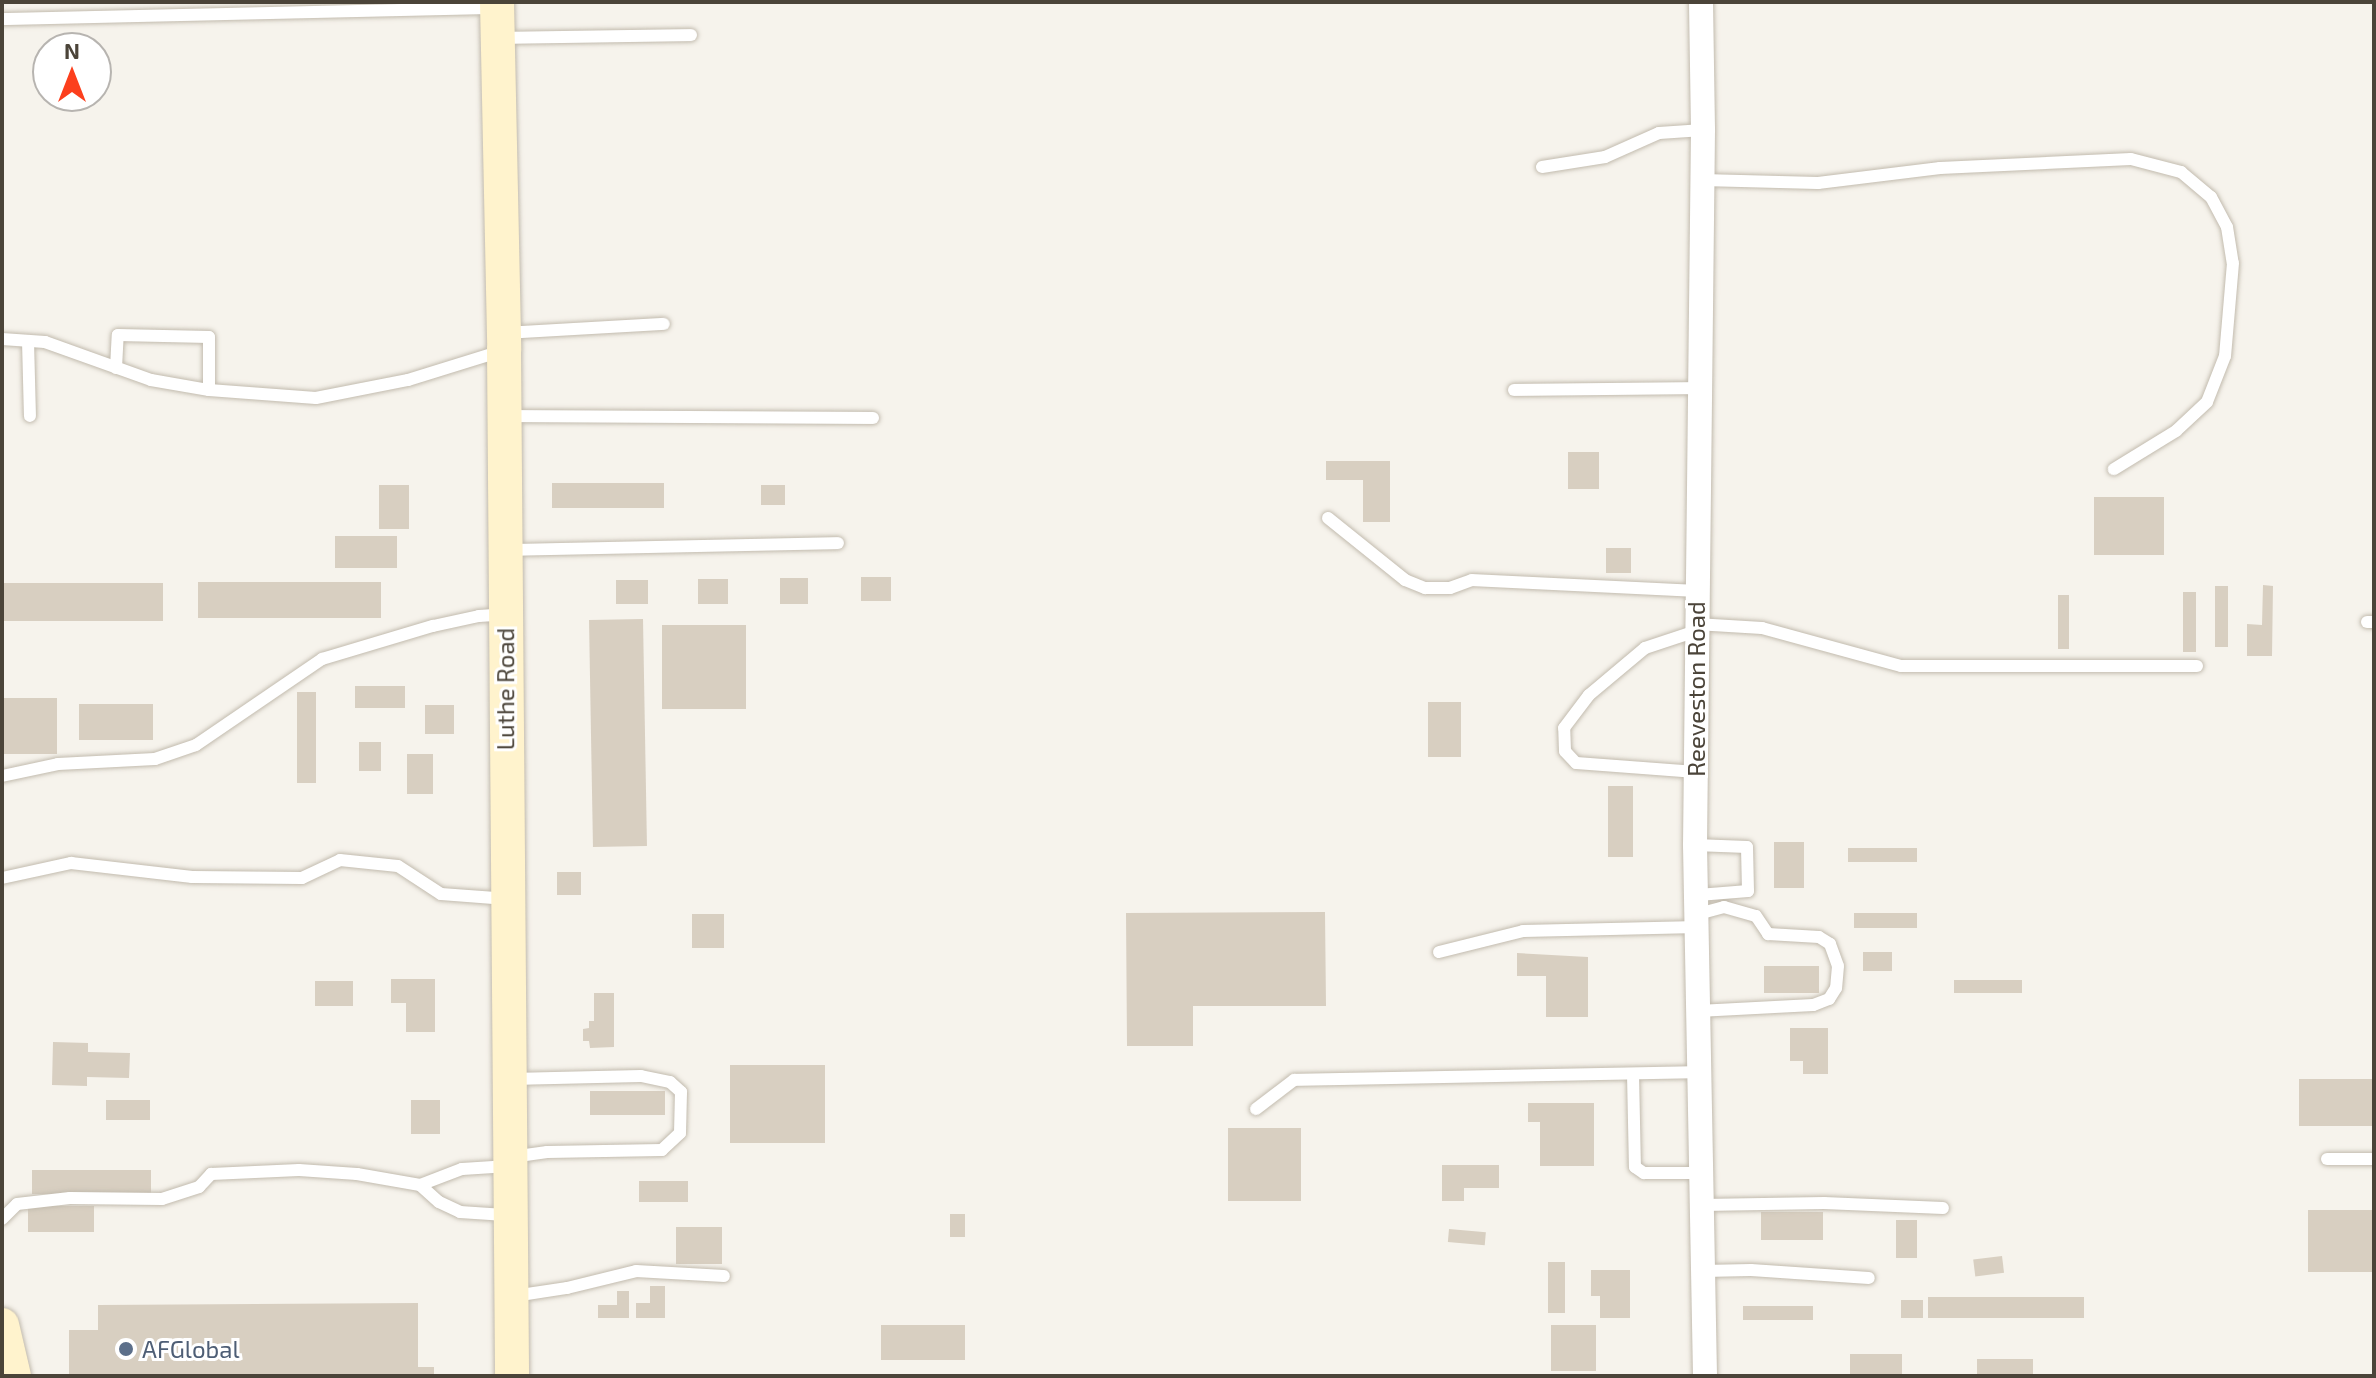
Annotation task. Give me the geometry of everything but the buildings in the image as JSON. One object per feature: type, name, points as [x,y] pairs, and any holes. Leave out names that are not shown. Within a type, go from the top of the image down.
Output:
[{"type":"street","name":"Reeveston Road","points":[[1701,2],[1703,130],[1695,845],[1705,1376]]},
{"type":"street","name":"Luthe Road","points":[[497,16],[504,341],[512,1376]]},
{"type":"street","points":[[2,1325],[14,1376]]},
{"type":"lane","points":[[2,19],[497,16],[691,35]]},
{"type":"lane","points":[[1542,167],[1605,157],[1670,130],[1703,130]]},
{"type":"lane","points":[[1702,180],[1818,183],[1940,168],[2131,159],[2181,172],[2211,197],[2227,227],[2233,263],[2225,356],[2207,402],[2176,431],[2114,469]]},
{"type":"lane","points":[[2,339],[45,342],[151,380],[209,390],[316,398],[408,380],[504,341],[664,324]]},
{"type":"lane","points":[[116,368],[118,335],[209,337],[209,390]]},
{"type":"lane","points":[[28,341],[30,416]]},
{"type":"lane","points":[[1514,390],[1700,388]]},
{"type":"lane","points":[[504,416],[873,418]]},
{"type":"lane","points":[[1328,518],[1405,580],[1425,588],[1450,588],[1472,580],[1697,591]]},
{"type":"lane","points":[[505,550],[838,543]]},
{"type":"lane","points":[[2,776],[58,764],[155,759],[196,745],[322,659],[433,626],[505,614]]},
{"type":"lane","points":[[1696,772],[1576,763],[1565,751],[1564,728],[1589,695],[1645,648],[1696,628],[1762,628],[1901,666],[2197,666]]},
{"type":"lane","points":[[1695,845],[1747,847],[1748,891],[1698,912]]},
{"type":"lane","points":[[2,878],[71,863],[192,877],[302,878],[340,860],[398,866],[441,894],[507,899]]},
{"type":"lane","points":[[1439,952],[1523,931],[1724,907],[1756,916],[1768,934],[1819,937],[1830,944],[1838,966],[1836,988],[1829,999],[1813,1005],[1698,1011]]},
{"type":"lane","points":[[1256,1109],[1294,1080],[1699,1072]]},
{"type":"lane","points":[[1633,1074],[1635,1167],[1644,1173],[1701,1173]]},
{"type":"lane","points":[[2,1219],[17,1204],[70,1198],[162,1199],[199,1187],[211,1174],[314,1171],[357,1174],[420,1185],[462,1169],[547,1152],[662,1150],[680,1133],[681,1092],[670,1082],[641,1076],[509,1079]]},
{"type":"lane","points":[[2327,1159],[2374,1159]]},
{"type":"lane","points":[[420,1185],[439,1202],[460,1212],[510,1215]]},
{"type":"lane","points":[[1702,1205],[1824,1203],[1943,1208]]},
{"type":"lane","points":[[1703,1271],[1751,1270],[1869,1278]]},
{"type":"lane","points":[[511,1296],[552,1291],[636,1271],[724,1276]]},
{"type":"place","name":"AFGlobal","points":[[126,1349]]}]
